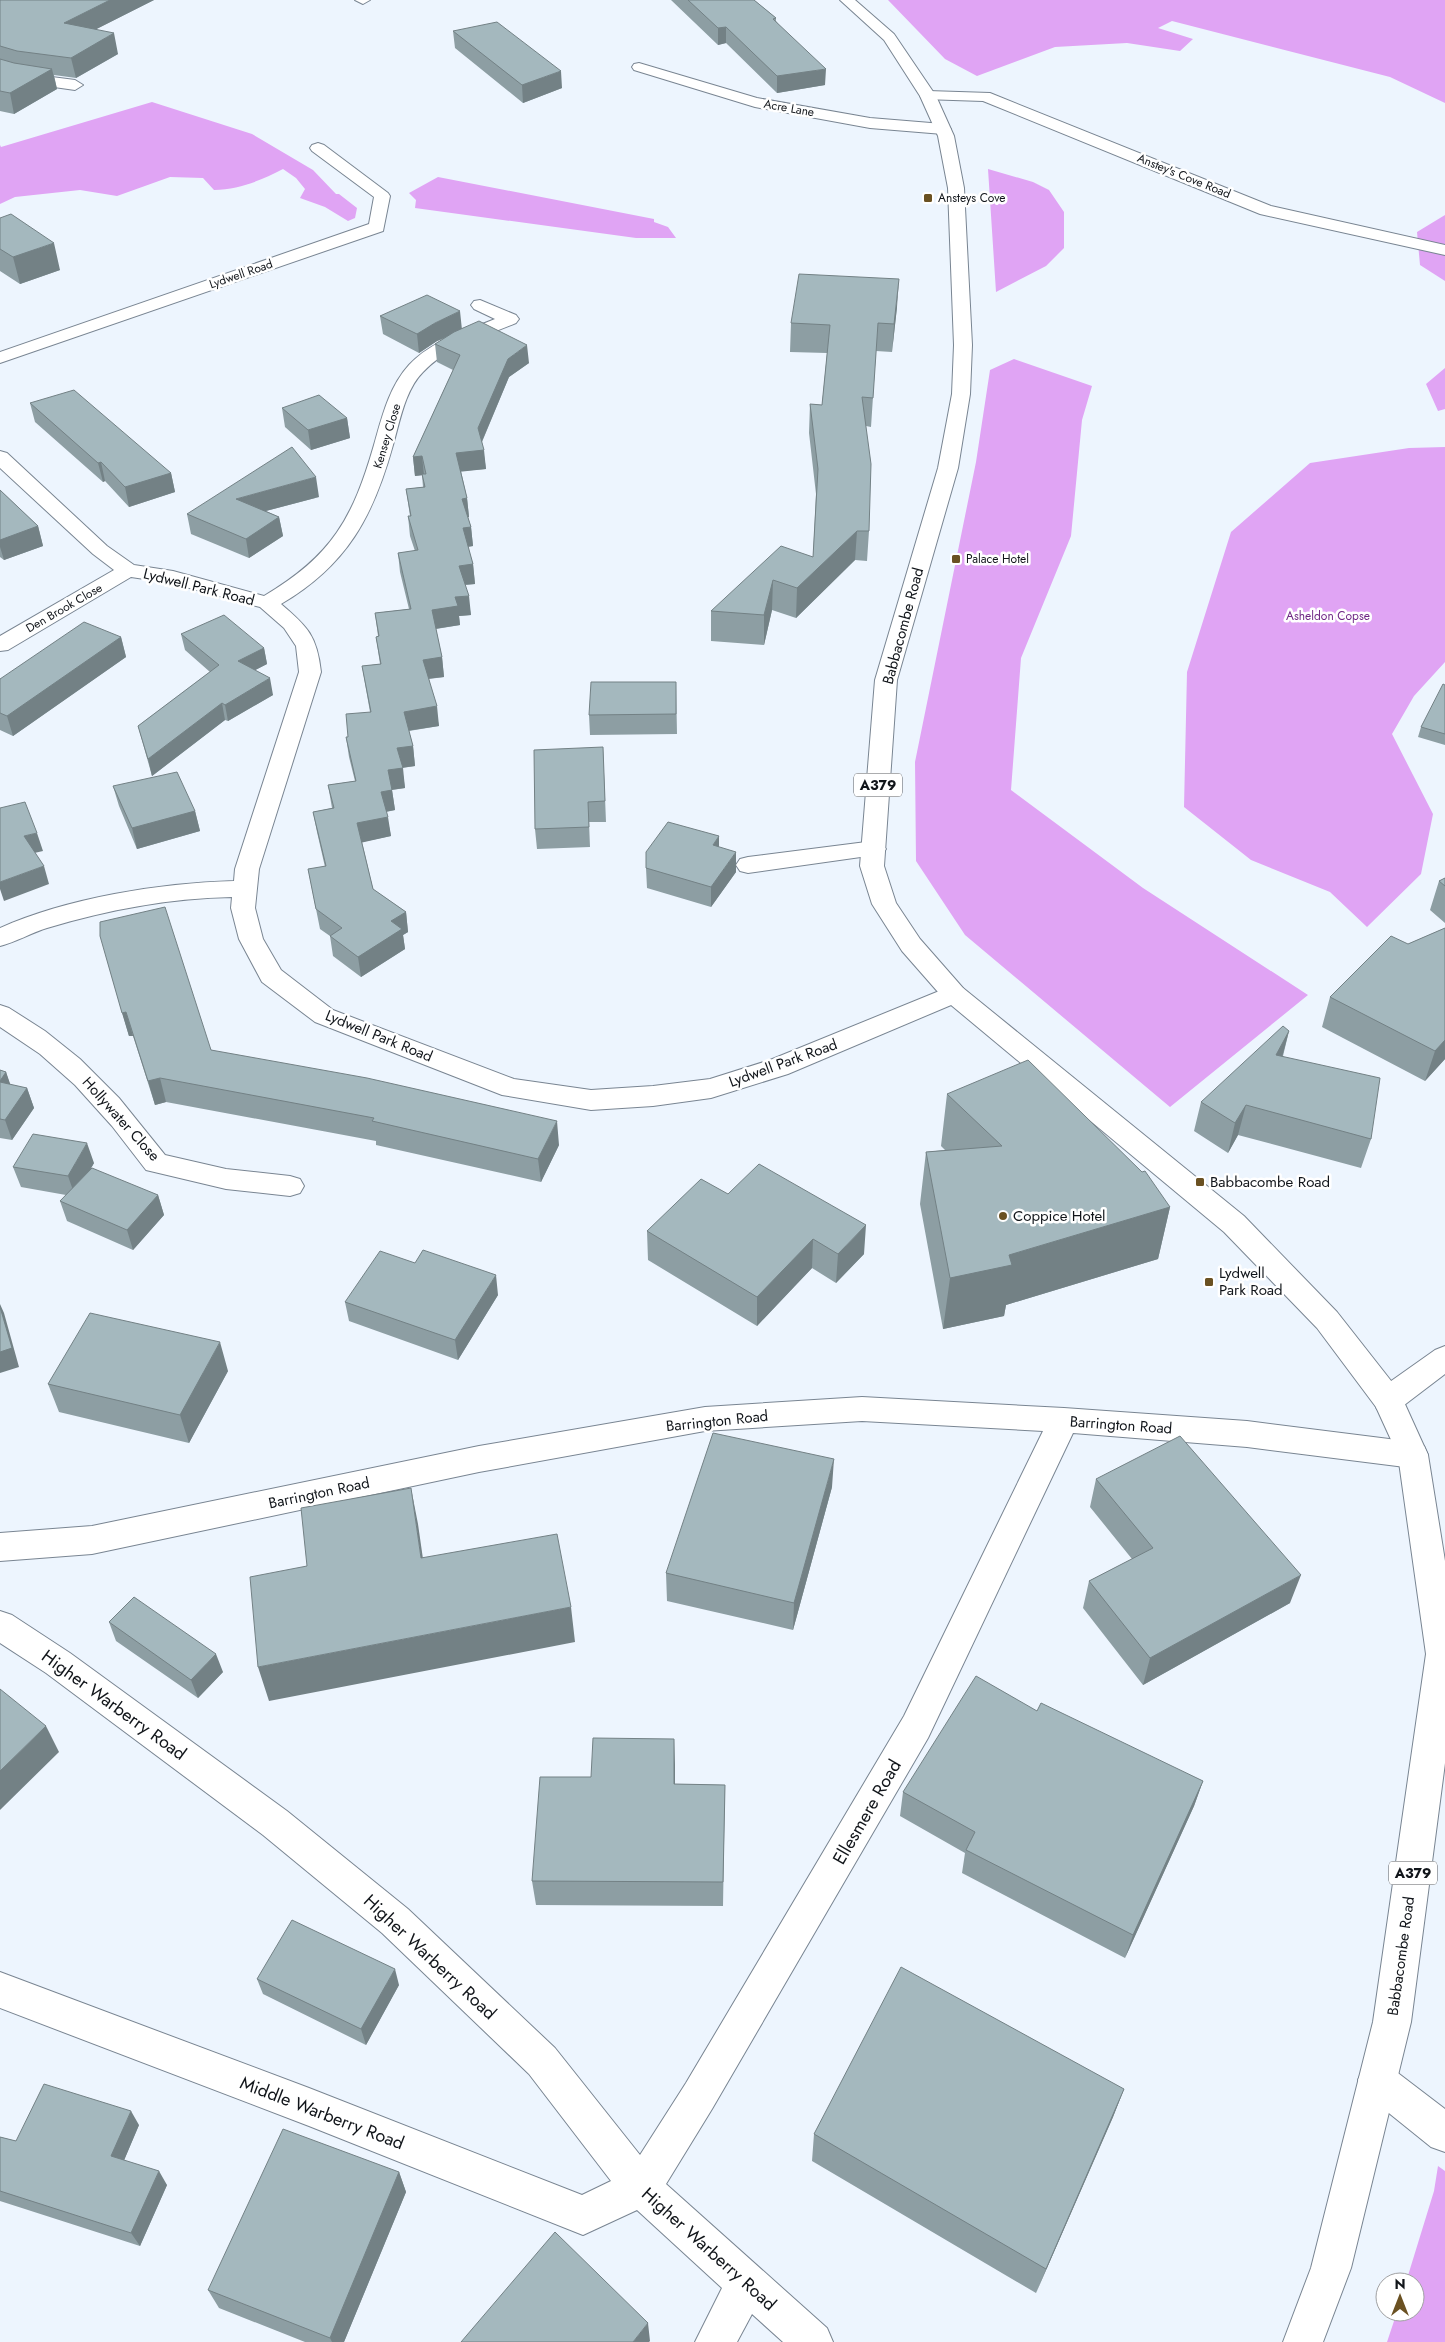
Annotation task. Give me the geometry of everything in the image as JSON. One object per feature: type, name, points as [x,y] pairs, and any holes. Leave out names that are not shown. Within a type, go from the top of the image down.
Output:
[{"type":"street","name":"Babbacombe Road","points":[[847,0],[889,37],[928,96],[943,128],[956,188],[963,345],[961,394],[948,468],[886,680],[872,866],[884,904],[911,945],[954,994],[1234,1224],[1327,1320],[1388,1400],[1413,1455],[1443,1654],[1392,2022],[1331,2268],[1303,2342]]},
{"type":"street","name":"Acre Lane","points":[[639,67],[755,102],[870,123],[943,128]]},
{"type":"street","points":[[0,71],[19,77],[75,85]]},
{"type":"street","name":"Anstey's Cove Road","points":[[928,96],[985,96],[1266,210],[1445,250]]},
{"type":"street","name":"Lydwell Road","points":[[0,358],[377,227],[382,196],[318,148]]},
{"type":"street","name":"Kensey Close","points":[[267,603],[293,589],[332,557],[350,531],[372,487],[389,424],[401,393],[415,369],[433,352],[510,319],[480,305]]},
{"type":"street","name":"Lydwell Park Road","points":[[0,457],[100,550],[128,570],[172,577],[267,603],[292,624],[307,646],[310,672],[247,870],[243,889],[243,908],[251,938],[271,976],[324,1016],[511,1088],[591,1100],[653,1096],[711,1088],[779,1067],[954,994]]},
{"type":"street","name":"Den Brook Close","points":[[0,645],[128,570]]},
{"type":"street","points":[[748,865],[874,849]]},
{"type":"street","points":[[0,938],[22,926],[118,900],[208,889],[243,889]]},
{"type":"street","name":"Hollywater Close","points":[[0,1014],[55,1052],[95,1086],[135,1132],[156,1163],[226,1179],[290,1186]]},
{"type":"street","points":[[1388,1400],[1445,1358]]},
{"type":"street","name":"Barrington Road","points":[[0,1547],[92,1540],[479,1459],[705,1419],[862,1409],[1064,1420],[1247,1434],[1413,1455]]},
{"type":"street","name":"Ellesmere Road","points":[[641,2188],[779,1962],[916,1727],[1064,1420]]},
{"type":"street","name":"Higher Warberry Road","points":[[0,1625],[58,1663],[275,1822],[395,1921],[542,2062],[641,2188],[813,2342]]},
{"type":"street","name":"Middle Warberry Road","points":[[0,1990],[309,2107],[583,2215],[641,2188]]},
{"type":"street","points":[[1377,2080],[1445,2133]]},
{"type":"street","points":[[715,2342],[747,2283]]},
{"type":"green space","points":[[888,0],[1445,0],[1445,103],[1390,77],[1172,21],[1158,28],[1193,39],[1180,51],[1127,43],[1055,47],[977,76],[945,59]]},
{"type":"green space","points":[[152,102],[252,134],[313,170],[336,194],[339,194],[357,208],[355,218],[348,221],[325,207],[300,198],[305,189],[296,178],[283,169],[250,184],[233,188],[214,190],[203,178],[170,177],[117,196],[80,190],[15,197],[0,204],[0,145],[1,147]]},
{"type":"green space","points":[[988,169],[1033,182],[1049,190],[1064,212],[1064,248],[1046,266],[996,292]]},
{"type":"green space","points":[[438,177],[654,219],[654,222],[668,227],[676,238],[636,238],[415,208],[416,200],[409,193]]},
{"type":"green space","points":[[1445,215],[1445,281],[1420,265],[1417,232]]},
{"type":"green space","points":[[1014,359],[1092,386],[1082,420],[1071,536],[1021,658],[1011,790],[1143,888],[1308,995],[1170,1107],[965,935],[916,861],[915,762],[976,462],[990,370]]},
{"type":"green space","points":[[1445,368],[1445,409],[1438,411],[1426,384]]},
{"type":"green space","name":"Asheldon Copse","points":[[1445,447],[1445,662],[1414,696],[1392,734],[1433,814],[1421,874],[1367,927],[1330,892],[1251,860],[1184,807],[1187,672],[1231,532],[1310,463],[1409,448]]},
{"type":"green space","points":[[1438,2166],[1445,2171],[1445,2342],[1387,2342],[1394,2322],[1425,2322],[1425,2272],[1409,2272],[1434,2191]]},
{"type":"building","points":[[0,0],[110,0],[64,23],[114,33],[71,58],[17,51],[0,46]]},
{"type":"building","points":[[688,0],[754,0],[776,18],[773,19],[826,69],[777,76],[726,27],[718,28]]},
{"type":"building","points":[[497,22],[561,71],[522,85],[453,31]]},
{"type":"building","points":[[0,59],[52,69],[10,93],[0,91]]},
{"type":"building","points":[[11,214],[54,243],[13,257],[0,249],[0,218]]},
{"type":"building","points":[[799,274],[899,279],[894,324],[878,323],[873,398],[862,397],[871,464],[869,531],[857,531],[797,588],[773,580],[764,615],[711,611],[781,546],[813,557],[818,469],[810,404],[822,405],[830,325],[791,323]]},
{"type":"building","points":[[427,295],[460,311],[417,334],[380,316]]},
{"type":"building","points":[[479,321],[527,345],[508,359],[478,428],[484,450],[456,453],[467,498],[462,499],[471,527],[463,528],[473,564],[459,566],[469,596],[455,597],[458,606],[432,610],[442,657],[423,660],[437,706],[404,712],[413,746],[397,748],[403,768],[388,770],[392,790],[381,792],[388,817],[357,823],[373,889],[406,912],[391,921],[402,929],[358,957],[330,936],[342,928],[316,909],[308,869],[326,866],[313,812],[334,808],[328,785],[356,781],[346,737],[348,737],[346,714],[371,712],[362,666],[381,664],[376,637],[379,636],[375,613],[411,609],[398,553],[418,550],[408,516],[411,516],[406,489],[425,487],[422,474],[426,474],[422,456],[413,457],[460,355],[435,344],[454,332]]},
{"type":"building","points":[[74,390],[171,473],[125,487],[101,462],[98,463],[30,403]]},
{"type":"building","points":[[319,395],[347,418],[308,430],[282,408]]},
{"type":"building","points":[[292,447],[316,477],[236,499],[279,517],[246,539],[187,514]]},
{"type":"building","points":[[0,490],[38,526],[0,540]]},
{"type":"building","points":[[224,615],[264,648],[238,661],[270,678],[225,705],[222,703],[148,759],[138,726],[219,665],[181,634]]},
{"type":"building","points":[[84,622],[121,637],[7,716],[0,713],[0,679]]},
{"type":"building","points":[[591,682],[676,682],[676,714],[589,715]]},
{"type":"building","points":[[1443,684],[1445,685],[1445,734],[1421,727]]},
{"type":"building","points":[[603,747],[605,801],[588,802],[589,827],[535,829],[534,750]]},
{"type":"building","points":[[177,772],[195,811],[132,828],[113,786]]},
{"type":"building","points":[[25,802],[37,833],[24,836],[44,866],[0,882],[0,808]]},
{"type":"building","points":[[668,822],[719,836],[713,845],[736,852],[711,887],[646,868],[646,852]]},
{"type":"building","points":[[1445,878],[1445,886],[1439,881]]},
{"type":"building","points":[[165,907],[211,1050],[367,1078],[557,1121],[538,1159],[372,1121],[374,1118],[160,1078],[148,1081],[126,1012],[122,1013],[100,936],[100,922]]},
{"type":"building","points":[[1445,928],[1445,1040],[1435,1051],[1330,997],[1391,936],[1408,944]]},
{"type":"building","points":[[1283,1026],[1289,1031],[1276,1055],[1380,1078],[1371,1139],[1246,1105],[1235,1123],[1201,1102]]},
{"type":"building","points":[[1028,1060],[1142,1172],[1145,1171],[1170,1207],[1009,1255],[1012,1265],[950,1278],[926,1152],[1002,1146],[947,1094]]},
{"type":"building","points":[[0,1070],[6,1072],[0,1081]]},
{"type":"building","points":[[0,1082],[27,1088],[5,1120],[0,1119]]},
{"type":"building","points":[[33,1134],[87,1143],[68,1176],[13,1167]]},
{"type":"building","points":[[759,1164],[866,1225],[838,1254],[813,1239],[757,1297],[647,1231],[701,1179],[728,1194]]},
{"type":"building","points":[[92,1168],[158,1195],[127,1230],[60,1201]]},
{"type":"building","points":[[423,1250],[496,1275],[455,1340],[345,1302],[380,1251],[415,1263]]},
{"type":"building","points":[[0,1307],[12,1348],[0,1352]]},
{"type":"building","points":[[90,1313],[220,1342],[180,1415],[48,1384]]},
{"type":"building","points":[[713,1433],[834,1459],[794,1603],[666,1573]]},
{"type":"building","points":[[1180,1436],[1301,1575],[1150,1658],[1089,1581],[1153,1548],[1096,1479]]},
{"type":"building","points":[[411,1488],[421,1558],[557,1534],[571,1607],[258,1667],[250,1577],[307,1566],[301,1508]]},
{"type":"building","points":[[134,1597],[216,1654],[191,1680],[109,1622]]},
{"type":"building","points":[[976,1676],[1037,1711],[1041,1703],[1203,1781],[1133,1935],[966,1850],[975,1832],[903,1792]]},
{"type":"building","points":[[0,1689],[46,1726],[0,1771]]},
{"type":"building","points":[[593,1738],[674,1739],[674,1784],[725,1785],[723,1882],[532,1881],[540,1777],[591,1777]]},
{"type":"building","points":[[292,1920],[395,1969],[361,2029],[257,1979]]},
{"type":"building","points":[[901,1967],[1124,2089],[1046,2269],[814,2134]]},
{"type":"building","points":[[44,2084],[131,2111],[111,2156],[159,2171],[131,2233],[0,2191],[0,2137],[16,2141]]},
{"type":"building","points":[[283,2129],[399,2172],[330,2338],[208,2290]]},
{"type":"building","points":[[555,2232],[648,2323],[633,2342],[461,2342]]},
{"type":"place","name":"Ansteys Cove","points":[[928,198]]},
{"type":"place","name":"Palace Hotel","points":[[956,559]]},
{"type":"place","name":"Babbacombe Road","points":[[1200,1182]]},
{"type":"place","name":"Coppice Hotel","points":[[1003,1216]]},
{"type":"place","name":"Lydwell Park Road","points":[[1209,1282]]}]
